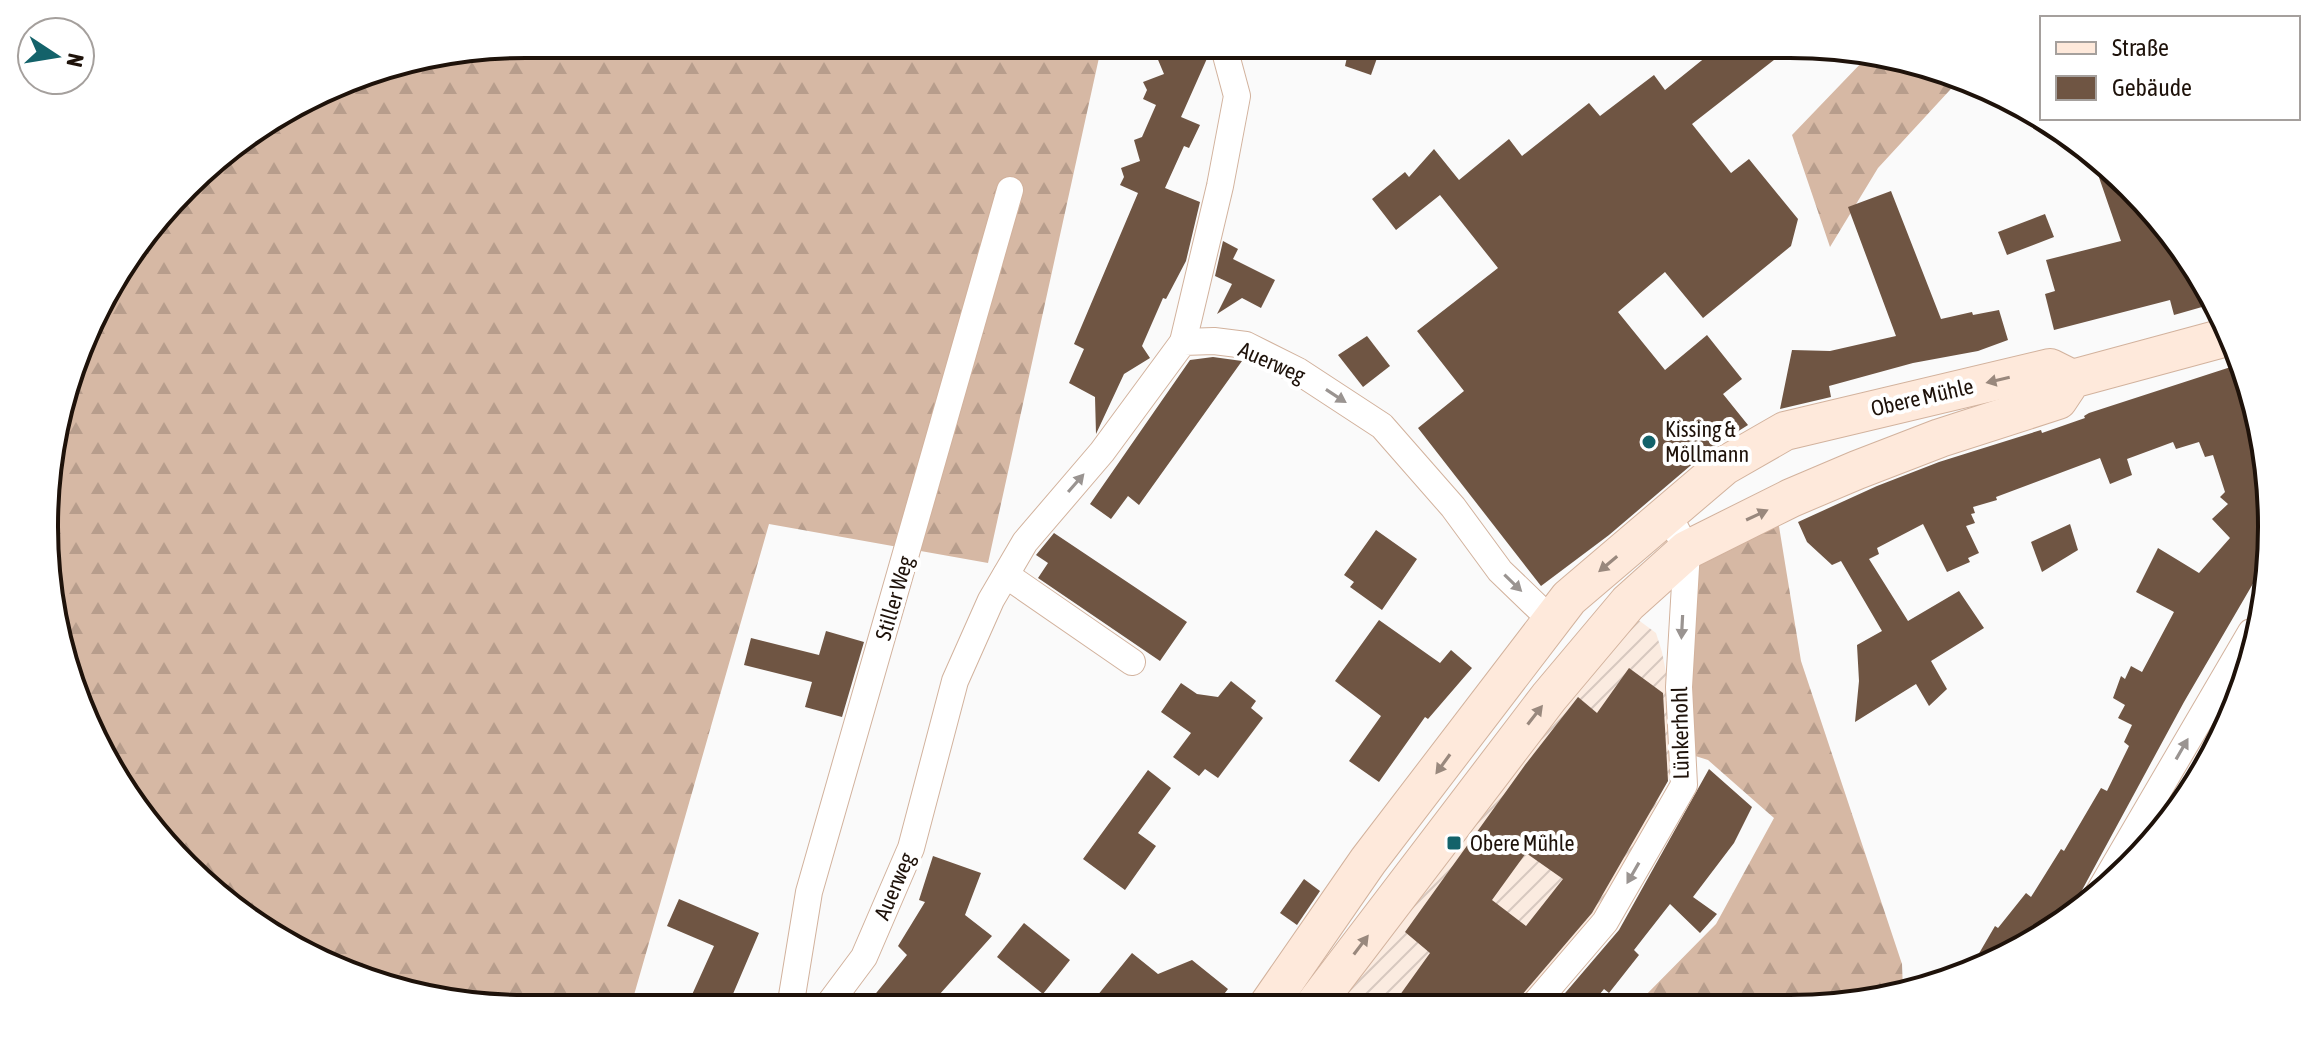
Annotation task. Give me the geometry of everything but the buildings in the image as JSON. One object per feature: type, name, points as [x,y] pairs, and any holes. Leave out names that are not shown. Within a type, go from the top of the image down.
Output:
[{"type":"main road","name":"Obere Mühle","points":[[1322,995],[1549,697],[1628,603],[1687,550],[1791,498],[1857,470],[1940,438],[2058,400],[2072,379],[2219,339]]},
{"type":"main road","name":"Obere Mühle","points":[[1275,995],[1368,861],[1569,598],[1724,466],[1785,431],[2050,368],[2072,379]]},
{"type":"street","points":[[1183,342],[1220,186],[1237,96],[1227,58]]},
{"type":"street","name":"Stiller Weg","points":[[792,995],[809,892],[1010,190]]},
{"type":"street","name":"Auerweg","points":[[836,995],[864,957],[911,848],[955,681],[991,600],[1025,542],[1102,452],[1183,342],[1214,341],[1246,345],[1298,371],[1382,426],[1453,507],[1500,571],[1552,621]]},
{"type":"street","points":[[1668,514],[1687,550]]},
{"type":"street","name":"Lünkerhohl","points":[[1542,995],[1605,922],[1684,785],[1679,687],[1687,550]]},
{"type":"street","points":[[1006,575],[1132,662]]},
{"type":"street","points":[[2141,837],[2242,650]]},
{"type":"shaded area","points":[[1637,619],[1656,633],[1671,698],[1671,774],[1615,886],[1531,995],[1335,995]]},
{"type":"green space","points":[[1099,58],[988,563],[769,524],[634,995],[496,994],[405,979],[319,947],[241,898],[195,858],[155,812],[106,734],[83,677],[67,618],[58,526],[62,465],[74,405],[106,319],[137,266],[174,218],[218,174],[266,137],[319,106],[405,74],[496,59]]},
{"type":"green space","points":[[1861,64],[1911,74],[1952,88],[1878,168],[1830,247],[1792,135]]},
{"type":"green space","points":[[1777,514],[1801,661],[1902,964],[1903,981],[1820,994],[1646,995],[1716,924],[1774,818],[1708,760],[1689,754],[1690,560]]},
{"type":"place","name":"Kissing & Möllmann","points":[[1649,442]]},
{"type":"place","name":"Obere Mühle","points":[[1454,843]]}]
